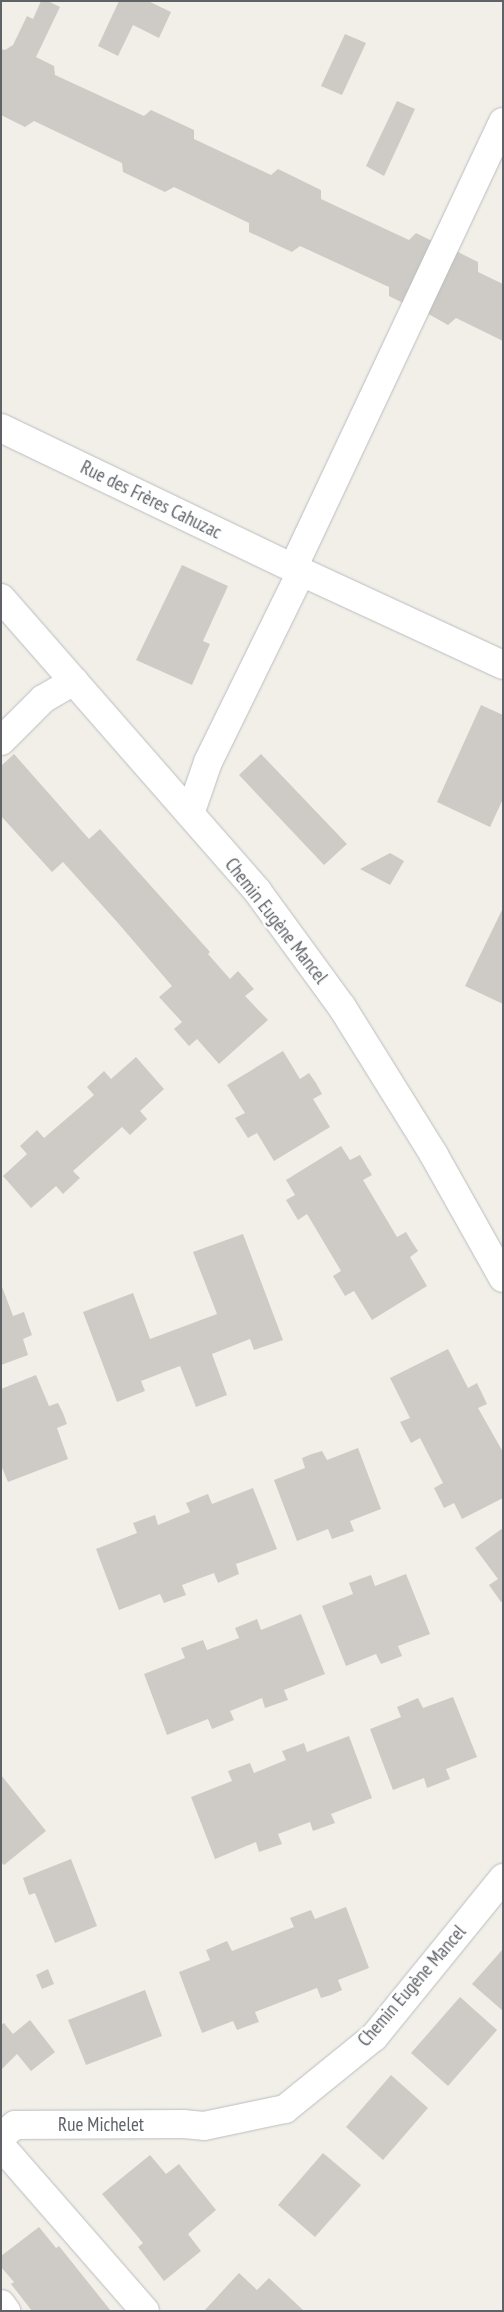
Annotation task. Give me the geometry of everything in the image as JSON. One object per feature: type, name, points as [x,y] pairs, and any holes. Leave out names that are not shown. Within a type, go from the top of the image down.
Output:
[{"type":"street","points":[[190,814],[208,762],[503,122]]},
{"type":"street","name":"Rue des Frères Cahuzac","points":[[1,428],[297,570],[503,665]]},
{"type":"street","name":"Chemin Eugène Mancel","points":[[1,598],[258,892],[342,1007],[434,1155],[503,1278]]},
{"type":"street","points":[[1,741],[43,699],[74,681]]},
{"type":"street","name":"Chemin Eugène Mancel","points":[[204,2126],[285,2109],[374,2037],[503,1878]]},
{"type":"street","name":"Rue Michelet","points":[[1,2137],[15,2125],[183,2124],[204,2126]]},
{"type":"street","points":[[1,2146],[145,2311]]},
{"type":"street","points":[[1,2304],[6,2311]]},
{"type":"building","points":[[41,1],[48,1],[60,7],[36,57],[54,66],[55,75],[144,116],[151,110],[194,130],[194,139],[271,175],[278,169],[321,190],[321,199],[409,240],[416,233],[436,243],[407,305],[389,296],[389,287],[300,246],[292,252],[249,232],[249,223],[174,187],[165,192],[123,172],[122,163],[34,121],[25,127],[1,115],[1,49],[5,50],[13,45],[27,16],[33,19]]},
{"type":"building","points":[[119,1],[148,1],[171,12],[159,38],[133,25],[118,56],[98,46]]},
{"type":"building","points":[[345,34],[366,43],[342,95],[321,86]]},
{"type":"building","points":[[397,101],[415,109],[384,176],[366,166]]},
{"type":"building","points":[[454,250],[478,262],[478,272],[503,284],[503,341],[456,318],[448,325],[425,312]]},
{"type":"building","points":[[182,565],[228,586],[203,641],[210,644],[192,685],[136,660]]},
{"type":"building","points":[[481,705],[503,715],[503,799],[490,827],[437,802]]},
{"type":"building","points":[[14,754],[89,839],[100,829],[210,952],[208,954],[230,979],[238,971],[254,989],[245,996],[268,1020],[219,1064],[197,1039],[189,1046],[174,1029],[182,1022],[159,997],[172,986],[118,923],[63,862],[52,872],[1,816],[1,766]]},
{"type":"building","points":[[261,754],[347,844],[324,865],[239,775]]},
{"type":"building","points":[[390,853],[404,861],[390,885],[360,869]]},
{"type":"building","points":[[503,908],[503,1004],[465,986]]},
{"type":"building","points":[[283,1051],[300,1079],[309,1073],[316,1083],[322,1094],[313,1099],[330,1127],[274,1161],[257,1133],[248,1138],[235,1118],[245,1113],[227,1085]]},
{"type":"building","points":[[136,1057],[164,1089],[140,1111],[147,1119],[130,1135],[122,1127],[73,1171],[80,1178],[63,1194],[56,1186],[31,1208],[3,1176],[27,1154],[20,1146],[37,1130],[44,1138],[94,1095],[87,1087],[104,1071],[111,1079]]},
{"type":"building","points":[[341,1146],[350,1160],[360,1155],[372,1175],[363,1180],[397,1237],[406,1232],[418,1251],[410,1257],[427,1286],[372,1320],[354,1291],[345,1296],[333,1276],[341,1271],[307,1214],[298,1220],[286,1200],[295,1195],[286,1180]]},
{"type":"building","points":[[243,1234],[283,1340],[254,1350],[250,1339],[212,1354],[227,1395],[196,1407],[180,1366],[141,1381],[145,1391],[117,1402],[83,1312],[133,1293],[150,1339],[217,1314],[193,1252]]},
{"type":"building","points":[[1,1284],[13,1316],[24,1312],[32,1335],[23,1339],[28,1355],[1,1365]]},
{"type":"building","points":[[448,1349],[468,1388],[477,1383],[487,1404],[478,1408],[503,1452],[503,1498],[462,1519],[454,1503],[444,1508],[434,1488],[443,1483],[420,1438],[411,1443],[400,1422],[410,1418],[390,1378]]},
{"type":"building","points":[[36,1375],[49,1406],[58,1403],[63,1413],[67,1424],[57,1428],[68,1459],[8,1482],[1,1465],[1,1389]]},
{"type":"building","points":[[358,1448],[381,1509],[350,1521],[354,1531],[332,1539],[328,1529],[297,1541],[274,1480],[305,1468],[302,1458],[312,1454],[322,1451],[327,1460]]},
{"type":"building","points":[[253,1488],[277,1549],[236,1564],[239,1574],[218,1583],[214,1573],[182,1585],[186,1595],[164,1603],[160,1594],[119,1610],[96,1549],[137,1533],[133,1523],[155,1515],[158,1525],[190,1512],[186,1503],[208,1494],[212,1504]]},
{"type":"building","points":[[503,1528],[503,1601],[501,1602],[489,1585],[498,1579],[475,1548]]},
{"type":"building","points":[[406,1574],[430,1634],[398,1646],[402,1656],[381,1664],[376,1654],[346,1666],[322,1606],[353,1594],[349,1583],[371,1575],[375,1586]]},
{"type":"building","points":[[301,1614],[325,1674],[284,1690],[288,1700],[265,1708],[262,1698],[230,1711],[234,1720],[212,1729],[208,1719],[167,1735],[144,1674],[185,1658],[181,1648],[203,1640],[207,1650],[239,1638],[235,1628],[257,1619],[261,1630]]},
{"type":"building","points":[[453,1697],[477,1757],[446,1769],[450,1779],[427,1788],[424,1778],[393,1790],[370,1729],[401,1717],[397,1707],[418,1698],[423,1708]]},
{"type":"building","points":[[349,1736],[372,1798],[331,1814],[335,1823],[313,1831],[310,1822],[278,1834],[282,1844],[259,1852],[256,1842],[215,1859],[191,1797],[232,1781],[228,1771],[250,1763],[254,1773],[286,1760],[282,1751],[304,1743],[307,1752]]},
{"type":"building","points":[[1,1775],[46,1831],[4,1865],[1,1862]]},
{"type":"building","points":[[71,1859],[97,1926],[55,1943],[35,1893],[29,1895],[23,1878]]},
{"type":"building","points":[[346,1907],[369,1968],[338,1980],[342,1990],[331,1995],[321,1998],[317,1988],[255,2012],[259,2022],[237,2030],[233,2021],[202,2033],[179,1972],[210,1960],[206,1950],[227,1941],[232,1951],[294,1927],[290,1918],[311,1910],[315,1919]]},
{"type":"building","points":[[503,1949],[503,2011],[472,1984]]},
{"type":"building","points":[[48,1969],[54,1984],[42,1989],[36,1975]]},
{"type":"building","points":[[145,1990],[162,2036],[86,2065],[68,2020]]},
{"type":"building","points":[[460,1997],[497,2030],[448,2086],[411,2053]]},
{"type":"building","points":[[30,2020],[55,2052],[31,2071],[17,2054],[1,2070],[1,2025],[4,2023],[13,2034]]},
{"type":"building","points":[[391,2075],[428,2108],[383,2160],[346,2127]]},
{"type":"building","points":[[323,2153],[361,2185],[315,2237],[278,2205]]},
{"type":"building","points":[[150,2155],[166,2174],[179,2164],[216,2210],[188,2234],[201,2251],[164,2281],[138,2247],[143,2243],[102,2194]]},
{"type":"building","points":[[39,2227],[56,2248],[59,2246],[111,2311],[32,2311],[11,2284],[14,2282],[1,2267],[1,2256]]},
{"type":"building","points":[[239,2273],[257,2290],[269,2278],[304,2311],[204,2311]]}]
